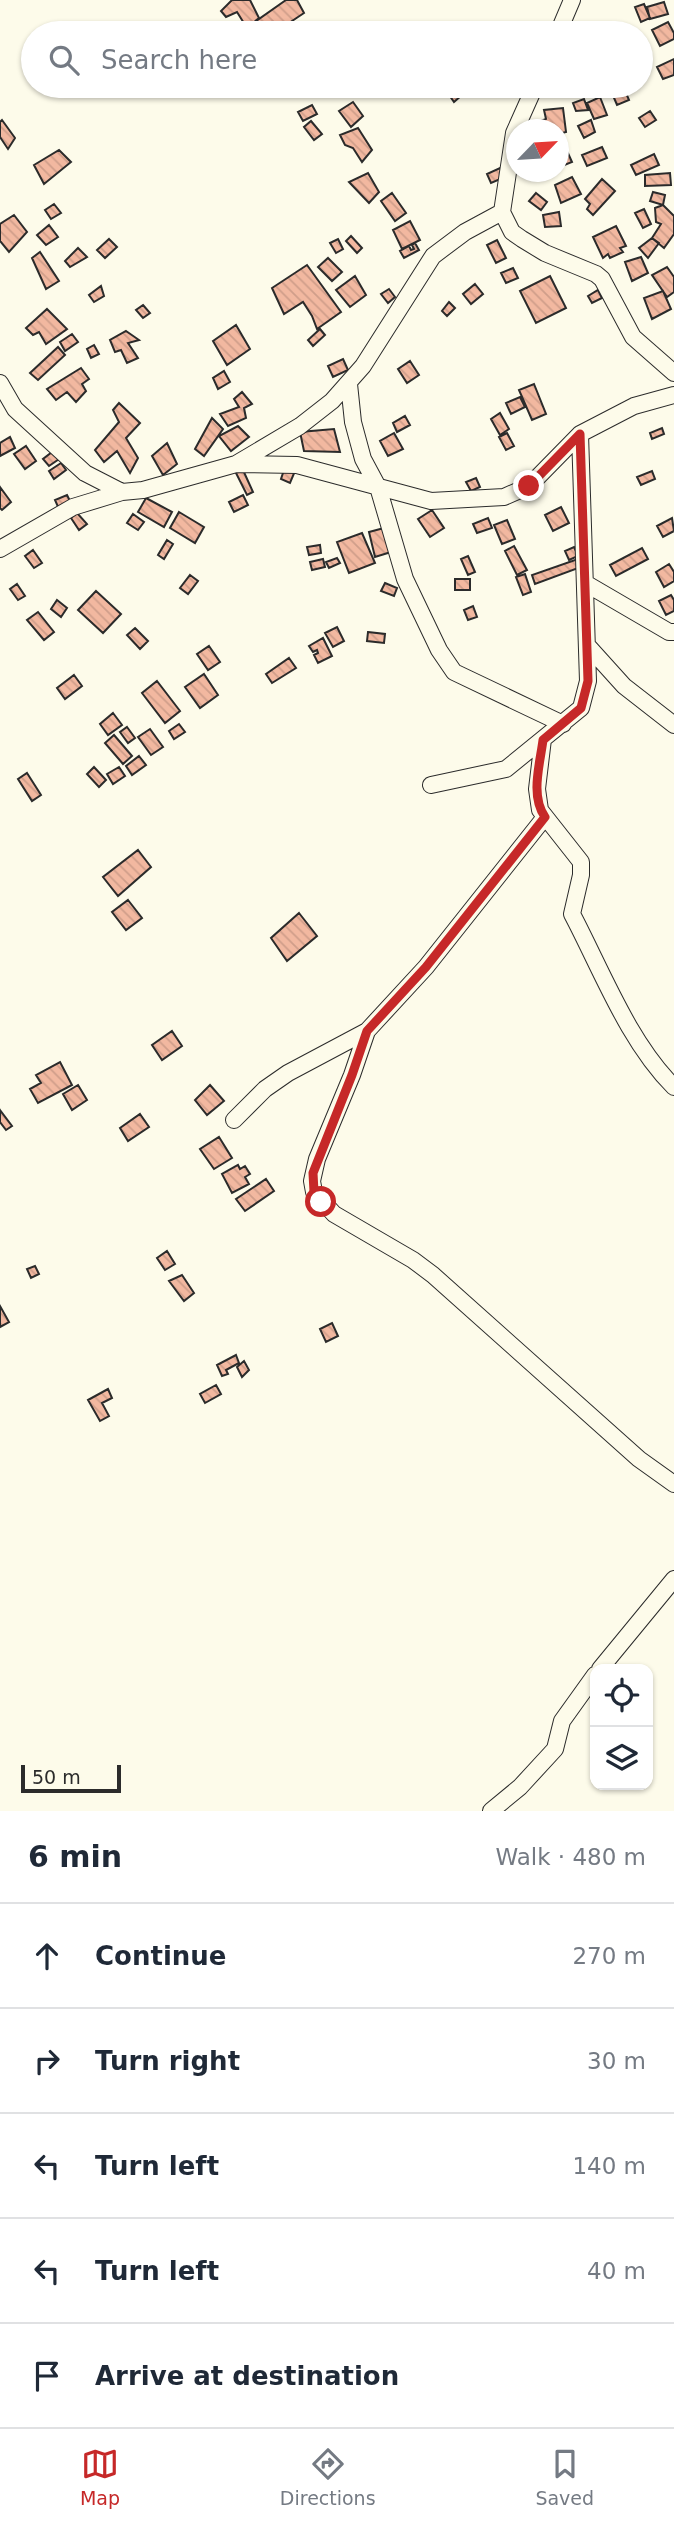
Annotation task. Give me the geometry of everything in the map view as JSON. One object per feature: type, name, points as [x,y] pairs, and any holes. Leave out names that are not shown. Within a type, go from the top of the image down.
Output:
[{"type":"street","points":[[563,21],[572,0]]},
{"type":"street","points":[[530,98],[514,133],[502,212],[512,232],[545,253],[602,279],[633,337],[674,373]]},
{"type":"street","points":[[0,549],[72,507],[236,464],[300,426],[349,384],[433,256],[465,232],[502,212]]},
{"type":"street","points":[[0,383],[15,409],[85,473],[122,492]]},
{"type":"street","points":[[349,384],[357,441],[363,459],[378,487],[405,579],[439,650],[454,671],[563,724]]},
{"type":"street","points":[[236,464],[297,465],[431,501],[504,496],[529,486],[580,434],[634,406],[674,395]]},
{"type":"street","points":[[431,785],[506,769],[581,708],[588,681],[580,434]]},
{"type":"street","points":[[585,583],[674,632]]},
{"type":"street","points":[[587,645],[624,686],[674,725]]},
{"type":"street","points":[[543,740],[537,789],[540,810],[581,862],[581,875],[572,914],[639,1044],[674,1087]]},
{"type":"street","points":[[234,1120],[265,1088],[367,1031],[426,967],[545,817]]},
{"type":"street","points":[[367,1031],[313,1173],[314,1192],[334,1214],[413,1260],[433,1275],[639,1458],[674,1484]]},
{"type":"street","points":[[604,1664],[674,1579]]},
{"type":"street","points":[[491,1811],[520,1787],[555,1749],[562,1721],[590,1682]]},
{"type":"building","points":[[232,0],[250,0],[259,18],[255,21],[243,21],[237,12],[226,17],[221,11]]},
{"type":"building","points":[[286,0],[297,0],[304,13],[292,21],[256,21]]},
{"type":"building","points":[[664,2],[668,14],[650,19],[647,7]]},
{"type":"building","points":[[644,4],[650,18],[641,21],[635,7]]},
{"type":"building","points":[[668,22],[674,39],[660,46],[653,30]]},
{"type":"building","points":[[674,59],[674,75],[663,79],[657,67]]},
{"type":"building","points":[[600,98],[607,115],[594,119],[587,103]]},
{"type":"building","points":[[614,98],[628,98],[629,100],[617,105]]},
{"type":"building","points":[[584,99],[588,110],[576,111],[573,103]]},
{"type":"building","points":[[353,102],[363,116],[351,127],[339,111]]},
{"type":"building","points":[[312,105],[317,114],[303,121],[298,112]]},
{"type":"building","points":[[563,108],[564,119],[546,119],[544,110]]},
{"type":"building","points":[[650,111],[656,120],[645,127],[639,118]]},
{"type":"building","points":[[2,120],[15,138],[8,149],[0,137]]},
{"type":"building","points":[[591,120],[595,132],[584,138],[578,126]]},
{"type":"building","points":[[311,121],[322,134],[314,140],[304,127]]},
{"type":"building","points":[[358,128],[372,150],[362,162],[353,148],[345,145],[340,135]]},
{"type":"building","points":[[602,147],[607,158],[587,166],[582,155]]},
{"type":"building","points":[[59,150],[71,162],[44,184],[34,165]]},
{"type":"building","points":[[654,154],[659,165],[636,175],[631,165]]},
{"type":"building","points":[[500,168],[505,177],[491,183],[487,174]]},
{"type":"building","points":[[368,173],[379,192],[369,203],[349,182]]},
{"type":"building","points":[[670,173],[671,185],[645,186],[645,175]]},
{"type":"building","points":[[572,177],[581,194],[561,203],[555,185],[569,182]]},
{"type":"building","points":[[602,179],[615,191],[593,215],[587,209],[590,204],[585,199]]},
{"type":"building","points":[[653,192],[665,195],[663,205],[650,201]]},
{"type":"building","points":[[392,193],[406,213],[395,221],[381,201]]},
{"type":"building","points":[[536,193],[547,202],[541,210],[529,201]]},
{"type":"building","points":[[54,204],[61,213],[51,219],[45,210]]},
{"type":"building","points":[[663,205],[674,216],[674,234],[664,248],[652,238],[661,224],[656,222],[655,208]]},
{"type":"building","points":[[644,209],[651,224],[643,228],[635,213]]},
{"type":"building","points":[[559,212],[561,226],[545,227],[543,215]]},
{"type":"building","points":[[14,215],[27,232],[9,252],[0,241],[0,224]]},
{"type":"building","points":[[410,221],[420,240],[402,249],[393,230]]},
{"type":"building","points":[[49,225],[58,237],[46,245],[37,235]]},
{"type":"building","points":[[616,226],[626,246],[620,248],[623,252],[610,258],[608,254],[603,258],[593,237]]},
{"type":"building","points":[[351,236],[362,248],[357,253],[346,241]]},
{"type":"building","points":[[652,238],[659,243],[648,258],[639,248]]},
{"type":"building","points":[[109,239],[117,247],[105,258],[97,250]]},
{"type":"building","points":[[338,239],[343,249],[336,253],[330,243]]},
{"type":"building","points":[[497,240],[506,258],[496,263],[487,245]]},
{"type":"building","points":[[415,243],[419,250],[404,258],[400,251],[409,246],[411,250],[414,249],[412,245]]},
{"type":"building","points":[[78,248],[87,257],[70,267],[65,261]]},
{"type":"building","points":[[40,252],[59,281],[46,289],[32,258]]},
{"type":"building","points":[[641,257],[648,273],[632,281],[625,262]]},
{"type":"building","points":[[328,258],[342,272],[332,281],[318,267]]},
{"type":"building","points":[[307,265],[341,312],[317,329],[303,302],[284,314],[272,288]]},
{"type":"building","points":[[667,267],[674,277],[674,292],[667,297],[652,275]]},
{"type":"building","points":[[513,268],[518,278],[506,283],[501,273]]},
{"type":"building","points":[[355,276],[366,295],[350,307],[336,290]]},
{"type":"building","points":[[550,276],[566,308],[536,323],[520,291]]},
{"type":"building","points":[[475,284],[483,294],[471,304],[463,294]]},
{"type":"building","points":[[101,286],[104,296],[94,302],[89,295]]},
{"type":"building","points":[[389,289],[395,297],[388,303],[381,294]]},
{"type":"building","points":[[598,290],[602,298],[592,303],[588,296]]},
{"type":"building","points":[[663,291],[671,309],[652,319],[644,298]]},
{"type":"building","points":[[449,302],[455,308],[447,316],[442,311]]},
{"type":"building","points":[[143,305],[150,313],[143,318],[136,310]]},
{"type":"building","points":[[47,309],[67,329],[46,344],[39,332],[33,335],[26,328]]},
{"type":"building","points":[[236,325],[250,349],[227,365],[213,341]]},
{"type":"building","points":[[320,329],[325,335],[313,346],[308,340]]},
{"type":"building","points":[[126,331],[139,340],[128,343],[138,358],[127,363],[121,350],[115,352],[110,340]]},
{"type":"building","points":[[72,334],[78,342],[65,351],[60,342]]},
{"type":"building","points":[[94,345],[99,354],[91,358],[87,349]]},
{"type":"building","points":[[58,347],[65,355],[38,380],[30,373]]},
{"type":"building","points":[[343,359],[348,370],[333,377],[328,366]]},
{"type":"building","points":[[410,361],[419,375],[407,383],[398,369]]},
{"type":"building","points":[[81,368],[89,379],[82,384],[86,391],[76,402],[67,392],[56,400],[47,389]]},
{"type":"building","points":[[224,371],[230,382],[218,389],[213,378]]},
{"type":"building","points":[[534,384],[546,414],[532,420],[519,390]]},
{"type":"building","points":[[242,392],[252,404],[244,408],[246,418],[228,426],[220,414],[239,407],[234,399]]},
{"type":"building","points":[[520,397],[525,407],[511,414],[506,403]]},
{"type":"building","points":[[119,403],[140,423],[126,438],[138,458],[130,473],[117,451],[104,462],[95,450],[119,422],[113,410]]},
{"type":"building","points":[[500,413],[509,429],[500,435],[491,419]]},
{"type":"building","points":[[405,416],[410,425],[397,432],[393,423]]},
{"type":"building","points":[[212,418],[223,429],[204,456],[195,449]]},
{"type":"building","points":[[238,426],[249,437],[231,451],[219,436]]},
{"type":"building","points":[[662,428],[664,434],[652,439],[650,433]]},
{"type":"building","points":[[334,429],[340,452],[304,451],[300,432]]},
{"type":"building","points":[[394,433],[403,449],[388,456],[380,441]]},
{"type":"building","points":[[507,433],[514,446],[506,450],[499,437]]},
{"type":"building","points":[[10,437],[15,448],[0,456],[0,443]]},
{"type":"building","points":[[167,443],[177,464],[163,475],[152,456]]},
{"type":"building","points":[[26,446],[36,461],[25,469],[14,454]]},
{"type":"building","points":[[56,449],[62,457],[49,466],[43,459]]},
{"type":"building","points":[[61,463],[66,470],[54,479],[49,471]]},
{"type":"building","points":[[285,467],[295,471],[290,483],[281,479]]},
{"type":"building","points":[[243,470],[253,492],[247,495],[236,473]]},
{"type":"building","points":[[652,471],[655,479],[641,485],[637,477]]},
{"type":"building","points":[[476,478],[480,487],[471,491],[466,482]]},
{"type":"building","points":[[0,487],[11,502],[2,510],[0,508]]},
{"type":"building","points":[[67,495],[71,503],[59,509],[55,500]]},
{"type":"building","points":[[243,495],[248,505],[234,512],[229,502]]},
{"type":"building","points":[[146,498],[172,512],[164,527],[138,512]]},
{"type":"building","points":[[561,507],[569,523],[553,531],[545,515]]},
{"type":"building","points":[[432,510],[444,528],[430,537],[418,519]]},
{"type":"building","points":[[179,512],[204,527],[195,543],[170,528]]},
{"type":"building","points":[[77,513],[87,524],[79,530],[71,518]]},
{"type":"building","points":[[133,514],[144,522],[138,530],[127,523]]},
{"type":"building","points":[[488,518],[492,528],[477,533],[473,524]]},
{"type":"building","points":[[672,518],[674,531],[663,537],[657,526]]},
{"type":"building","points":[[507,520],[515,539],[502,544],[494,525]]},
{"type":"building","points":[[384,528],[391,552],[375,557],[369,532]]},
{"type":"building","points":[[362,533],[375,563],[349,573],[337,542]]},
{"type":"building","points":[[167,540],[173,544],[164,559],[158,555]]},
{"type":"building","points":[[320,545],[321,553],[309,555],[307,547]]},
{"type":"building","points":[[514,546],[527,570],[517,575],[505,551]]},
{"type":"building","points":[[574,547],[578,556],[569,560],[565,551]]},
{"type":"building","points":[[642,548],[648,559],[616,576],[610,565]]},
{"type":"building","points":[[33,550],[42,563],[34,568],[25,556]]},
{"type":"building","points":[[468,556],[475,572],[468,575],[461,559]]},
{"type":"building","points":[[337,558],[340,563],[329,568],[326,562]]},
{"type":"building","points":[[323,559],[325,567],[312,570],[310,562]]},
{"type":"building","points":[[578,559],[581,567],[535,584],[532,575]]},
{"type":"building","points":[[669,564],[674,572],[674,581],[664,587],[656,572]]},
{"type":"building","points":[[525,574],[531,592],[523,595],[516,577]]},
{"type":"building","points":[[190,575],[198,581],[188,594],[180,588]]},
{"type":"building","points":[[455,579],[470,579],[470,590],[455,590]]},
{"type":"building","points":[[385,583],[397,588],[394,596],[381,591]]},
{"type":"building","points":[[17,584],[25,596],[18,600],[10,589]]},
{"type":"building","points":[[96,591],[121,614],[103,633],[78,610]]},
{"type":"building","points":[[671,595],[674,611],[666,615],[659,601]]},
{"type":"building","points":[[57,600],[67,608],[61,617],[51,609]]},
{"type":"building","points":[[473,606],[477,617],[468,620],[464,610]]},
{"type":"building","points":[[38,612],[54,632],[44,640],[27,620]]},
{"type":"building","points":[[337,627],[344,641],[333,647],[325,633]]},
{"type":"building","points":[[135,628],[148,641],[140,649],[127,635]]},
{"type":"building","points":[[368,632],[385,634],[384,643],[367,641]]},
{"type":"building","points":[[323,638],[332,656],[318,663],[314,655],[318,653],[317,650],[313,652],[309,646]]},
{"type":"building","points":[[209,646],[220,662],[208,670],[197,654]]},
{"type":"building","points":[[289,658],[296,668],[272,683],[266,674]]},
{"type":"building","points":[[204,674],[218,695],[200,708],[185,687]]},
{"type":"building","points":[[74,675],[82,686],[65,699],[57,688]]},
{"type":"building","points":[[157,681],[180,711],[165,723],[142,693]]},
{"type":"building","points":[[113,713],[122,725],[108,735],[100,724]]},
{"type":"building","points":[[179,724],[185,732],[174,739],[169,731]]},
{"type":"building","points":[[127,727],[135,738],[128,743],[120,732]]},
{"type":"building","points":[[150,729],[163,747],[151,755],[138,737]]},
{"type":"building","points":[[114,735],[132,756],[123,764],[105,743]]},
{"type":"building","points":[[139,756],[146,765],[132,775],[126,766]]},
{"type":"building","points":[[94,767],[106,780],[99,787],[87,774]]},
{"type":"building","points":[[119,767],[125,776],[113,784],[107,774]]},
{"type":"building","points":[[27,773],[41,795],[32,801],[18,779]]},
{"type":"building","points":[[138,850],[151,867],[118,896],[103,877]]},
{"type":"building","points":[[128,900],[142,918],[126,930],[112,912]]},
{"type":"building","points":[[299,913],[317,936],[287,961],[271,938]]},
{"type":"building","points":[[172,1031],[182,1046],[162,1060],[152,1045]]},
{"type":"building","points":[[60,1062],[72,1085],[38,1103],[30,1089],[41,1083],[36,1075]]},
{"type":"building","points":[[78,1085],[87,1100],[72,1110],[63,1094]]},
{"type":"building","points":[[210,1085],[224,1101],[207,1115],[195,1100]]},
{"type":"building","points":[[0,1110],[12,1126],[6,1130],[0,1122]]},
{"type":"building","points":[[140,1114],[149,1127],[128,1141],[120,1128]]},
{"type":"building","points":[[219,1137],[232,1158],[214,1169],[200,1149]]},
{"type":"building","points":[[238,1165],[240,1169],[245,1166],[250,1174],[245,1177],[249,1184],[232,1193],[222,1174]]},
{"type":"building","points":[[266,1179],[274,1191],[245,1211],[236,1199]]},
{"type":"building","points":[[167,1251],[175,1264],[165,1270],[157,1258]]},
{"type":"building","points":[[35,1266],[39,1274],[31,1278],[27,1269]]},
{"type":"building","points":[[182,1275],[194,1293],[184,1301],[169,1281]]},
{"type":"building","points":[[0,1306],[9,1322],[0,1327]]},
{"type":"building","points":[[332,1323],[338,1336],[326,1342],[320,1329]]},
{"type":"building","points":[[236,1355],[239,1363],[226,1370],[228,1374],[222,1376],[217,1365]]},
{"type":"building","points":[[244,1361],[249,1370],[242,1377],[237,1367]]},
{"type":"building","points":[[216,1385],[221,1394],[205,1403],[200,1394]]},
{"type":"building","points":[[108,1389],[112,1398],[102,1403],[109,1416],[100,1421],[88,1400]]},
{"type":"route","points":[[321,1202],[314,1192],[313,1173],[367,1031],[426,967],[545,817],[540,810],[537,789],[543,740],[581,708],[588,681],[580,434],[529,486]]}]
